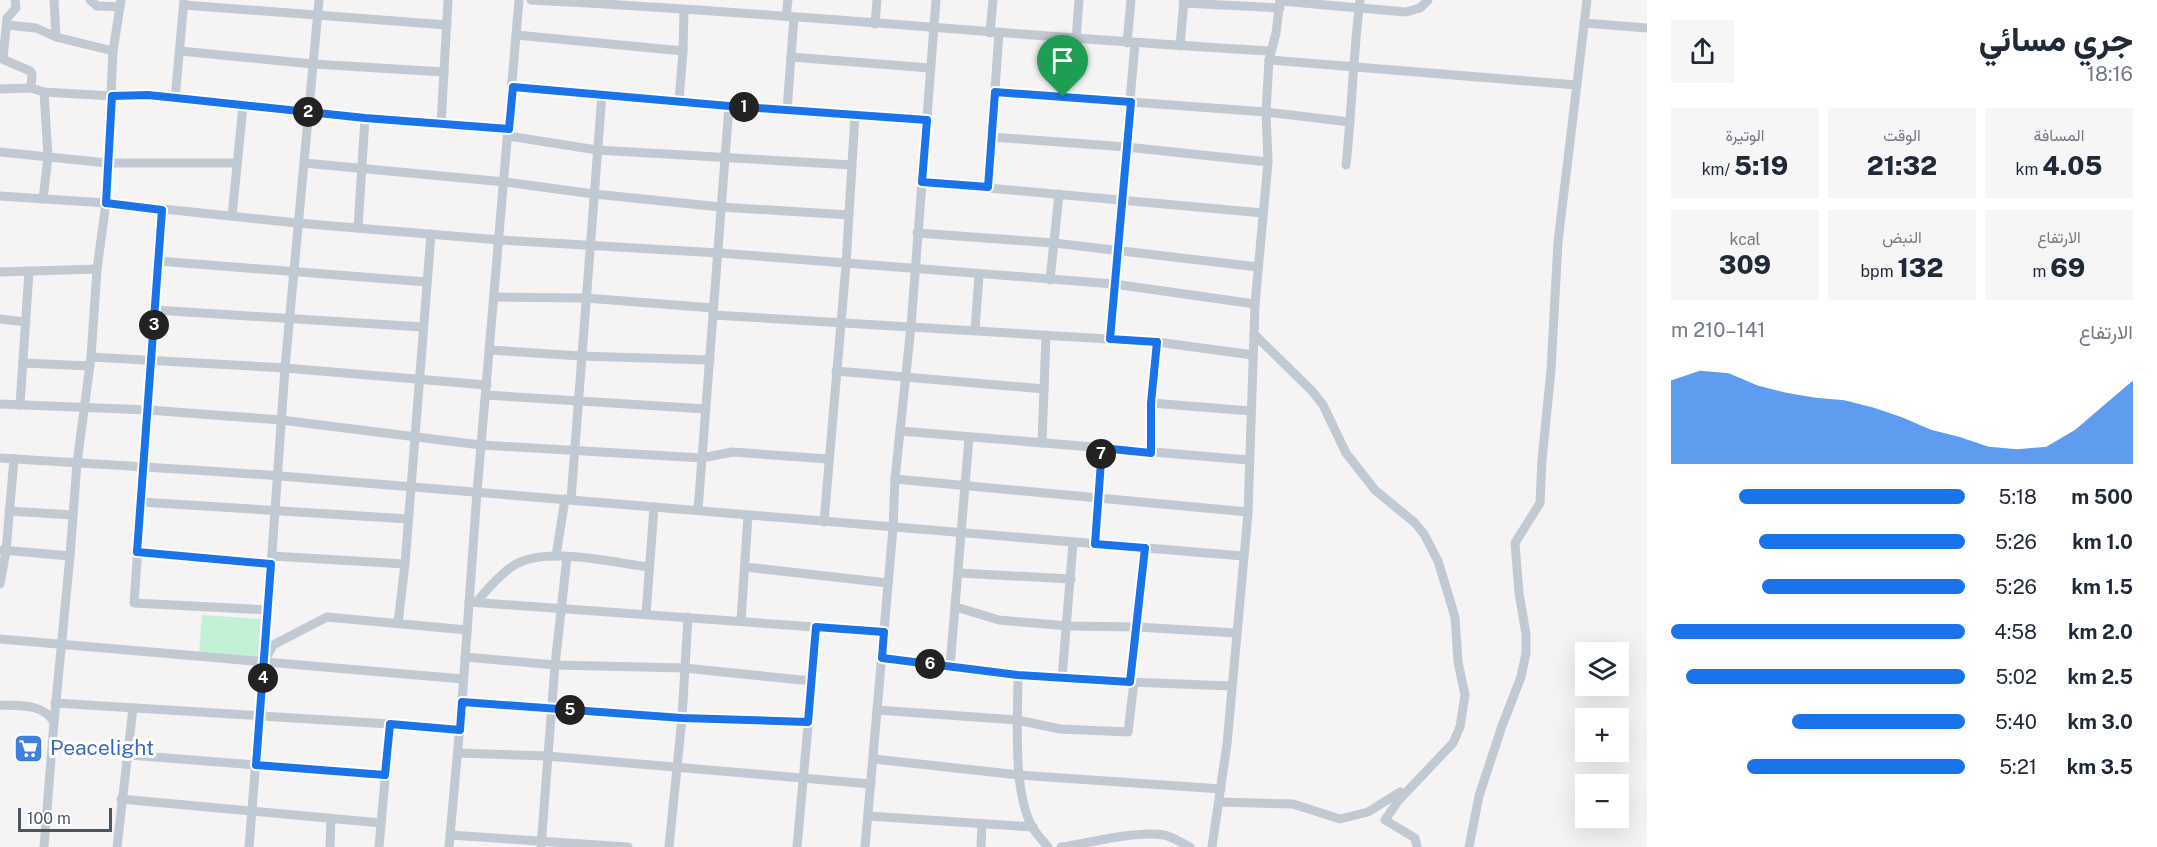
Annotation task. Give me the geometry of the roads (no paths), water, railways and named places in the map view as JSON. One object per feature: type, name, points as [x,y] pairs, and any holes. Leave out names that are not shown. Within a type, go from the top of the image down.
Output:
[{"type":"street","points":[[15,0],[16,8],[5,19],[1,58],[30,71],[32,74],[31,88]]},
{"type":"street","points":[[54,0],[56,36]]},
{"type":"street","points":[[44,847],[77,463],[106,203],[113,51],[120,3],[97,6],[90,0]]},
{"type":"street","points":[[249,847],[289,318],[319,0]]},
{"type":"street","points":[[441,124],[448,0]]},
{"type":"street","points":[[448,847],[467,630],[473,601],[477,492],[519,0]]},
{"type":"street","points":[[531,0],[647,3],[684,10],[1180,46],[1352,67],[1577,85]]},
{"type":"street","points":[[701,11],[702,0]]},
{"type":"street","points":[[787,110],[791,57],[788,0]]},
{"type":"street","points":[[875,24],[877,0]]},
{"type":"street","points":[[865,847],[893,528],[895,479],[911,326],[936,0]]},
{"type":"street","points":[[988,187],[995,92],[993,0]]},
{"type":"street","points":[[1076,39],[1079,0]]},
{"type":"street","points":[[1110,339],[1131,102],[1131,0]]},
{"type":"street","points":[[1180,46],[1183,2],[1359,4],[1411,12],[1420,8],[1428,0]]},
{"type":"street","points":[[1469,847],[1479,796],[1521,677],[1526,653],[1526,634],[1519,593],[1515,543],[1540,503],[1551,370],[1558,242],[1587,0]]},
{"type":"street","points":[[175,99],[184,2],[447,25]]},
{"type":"street","points":[[1212,847],[1227,744],[1248,512],[1255,304],[1268,162],[1266,112],[1269,56],[1276,33],[1280,3]]},
{"type":"street","points":[[1346,165],[1352,67],[1359,4]]},
{"type":"street","points":[[679,101],[684,10]]},
{"type":"street","points":[[5,19],[56,36],[113,51]]},
{"type":"street","points":[[1584,23],[1647,28]]},
{"type":"street","points":[[516,35],[683,51]]},
{"type":"street","points":[[180,51],[313,64],[444,72]]},
{"type":"street","points":[[791,57],[930,68]]},
{"type":"street","points":[[513,87],[927,120]]},
{"type":"street","points":[[0,88],[31,88],[44,92],[112,96],[148,95],[441,124],[509,133],[597,150],[852,165]]},
{"type":"street","points":[[43,199],[48,157],[44,92]]},
{"type":"street","points":[[995,92],[1266,112],[1350,122]]},
{"type":"street","points":[[556,556],[568,499],[573,451],[602,94]]},
{"type":"street","points":[[232,216],[243,106]]},
{"type":"street","points":[[698,510],[729,106]]},
{"type":"street","points":[[824,522],[846,265],[855,114]]},
{"type":"street","points":[[358,228],[365,118]]},
{"type":"street","points":[[991,137],[1126,147],[1268,162]]},
{"type":"street","points":[[0,152],[107,163],[237,163]]},
{"type":"street","points":[[304,163],[505,182],[721,207],[849,215]]},
{"type":"street","points":[[922,182],[1263,213]]},
{"type":"street","points":[[1050,280],[1059,194]]},
{"type":"street","points":[[0,196],[106,203],[297,223],[500,240],[719,253],[846,265],[1114,284],[1255,304]]},
{"type":"street","points":[[162,210],[134,603],[268,610]]},
{"type":"street","points":[[917,233],[1054,243],[1258,267]]},
{"type":"street","points":[[398,623],[405,564],[431,234]]},
{"type":"street","points":[[158,261],[427,282]]},
{"type":"street","points":[[0,272],[97,270]]},
{"type":"street","points":[[20,405],[29,271]]},
{"type":"street","points":[[975,330],[979,274]]},
{"type":"street","points":[[495,297],[586,298],[841,323],[1157,342],[1253,356]]},
{"type":"street","points":[[155,310],[423,327]]},
{"type":"street","points":[[0,320],[26,322]]},
{"type":"street","points":[[1254,334],[1312,391],[1323,405],[1346,453],[1375,490],[1415,523],[1424,534],[1438,561],[1455,617],[1464,709],[1453,743],[1398,801],[1385,820],[1415,838],[1417,847]]},
{"type":"street","points":[[1042,443],[1046,335]]},
{"type":"street","points":[[1151,453],[1151,403],[1157,342]]},
{"type":"street","points":[[490,350],[581,356],[710,360]]},
{"type":"street","points":[[23,363],[152,360],[285,368],[418,381],[577,402],[706,409]]},
{"type":"street","points":[[836,371],[1044,389]]},
{"type":"street","points":[[1151,403],[1251,411]]},
{"type":"street","points":[[0,404],[148,410],[281,420],[482,446],[702,458],[732,452],[828,459]]},
{"type":"street","points":[[900,431],[1249,460]]},
{"type":"street","points":[[951,667],[969,437]]},
{"type":"street","points":[[1095,544],[1102,448]]},
{"type":"street","points":[[0,458],[278,475],[1243,556]]},
{"type":"street","points":[[0,584],[9,512],[5,494],[14,459]]},
{"type":"street","points":[[895,479],[1248,512]]},
{"type":"street","points":[[141,501],[408,519]]},
{"type":"street","points":[[646,614],[654,507]]},
{"type":"street","points":[[9,512],[73,515]]},
{"type":"street","points":[[741,621],[748,515]]},
{"type":"street","points":[[1062,678],[1073,543]]},
{"type":"street","points":[[878,710],[1017,720],[1060,729],[1128,732],[1145,548]]},
{"type":"street","points":[[3,550],[70,556]]},
{"type":"street","points":[[137,552],[272,560],[405,564]]},
{"type":"street","points":[[473,601],[513,566],[533,557],[556,556],[649,567]]},
{"type":"street","points":[[541,844],[546,756],[567,557]]},
{"type":"street","points":[[745,567],[888,583]]},
{"type":"street","points":[[959,573],[1071,579]]},
{"type":"street","points":[[473,601],[884,632]]},
{"type":"street","points":[[956,607],[999,620],[1068,626],[1137,627],[1237,633]]},
{"type":"street","points":[[264,662],[273,645],[327,617],[467,630]]},
{"type":"street","points":[[669,847],[682,718],[688,617]]},
{"type":"street","points":[[797,847],[816,627]]},
{"type":"street","points":[[0,639],[463,679]]},
{"type":"street","points":[[465,657],[555,665],[684,668],[812,681]]},
{"type":"street","points":[[882,658],[1018,675],[1231,686]]},
{"type":"street","points":[[1018,675],[1019,775],[1032,827],[1048,847]]},
{"type":"street","points":[[462,702],[682,718],[808,722]]},
{"type":"street","points":[[55,703],[460,730]]},
{"type":"street","points":[[0,705],[41,709],[49,714],[54,722]]},
{"type":"street","points":[[117,847],[133,708]]},
{"type":"street","points":[[379,847],[390,724]]},
{"type":"street","points":[[458,753],[546,756],[871,784]]},
{"type":"street","points":[[129,755],[385,775]]},
{"type":"street","points":[[873,759],[1019,775],[1221,789]]},
{"type":"street","points":[[1219,802],[1293,804],[1340,819],[1368,812],[1393,798],[1428,768]]},
{"type":"street","points":[[121,799],[381,823]]},
{"type":"street","points":[[868,816],[1032,827]]},
{"type":"street","points":[[330,847],[331,818]]},
{"type":"street","points":[[981,847],[982,824]]},
{"type":"street","points":[[1061,847],[1119,837],[1152,835],[1173,838],[1190,847]]},
{"type":"street","points":[[450,836],[541,844],[628,847]]},
{"type":"place","name":"Peacelight","points":[[29,748]]}]
